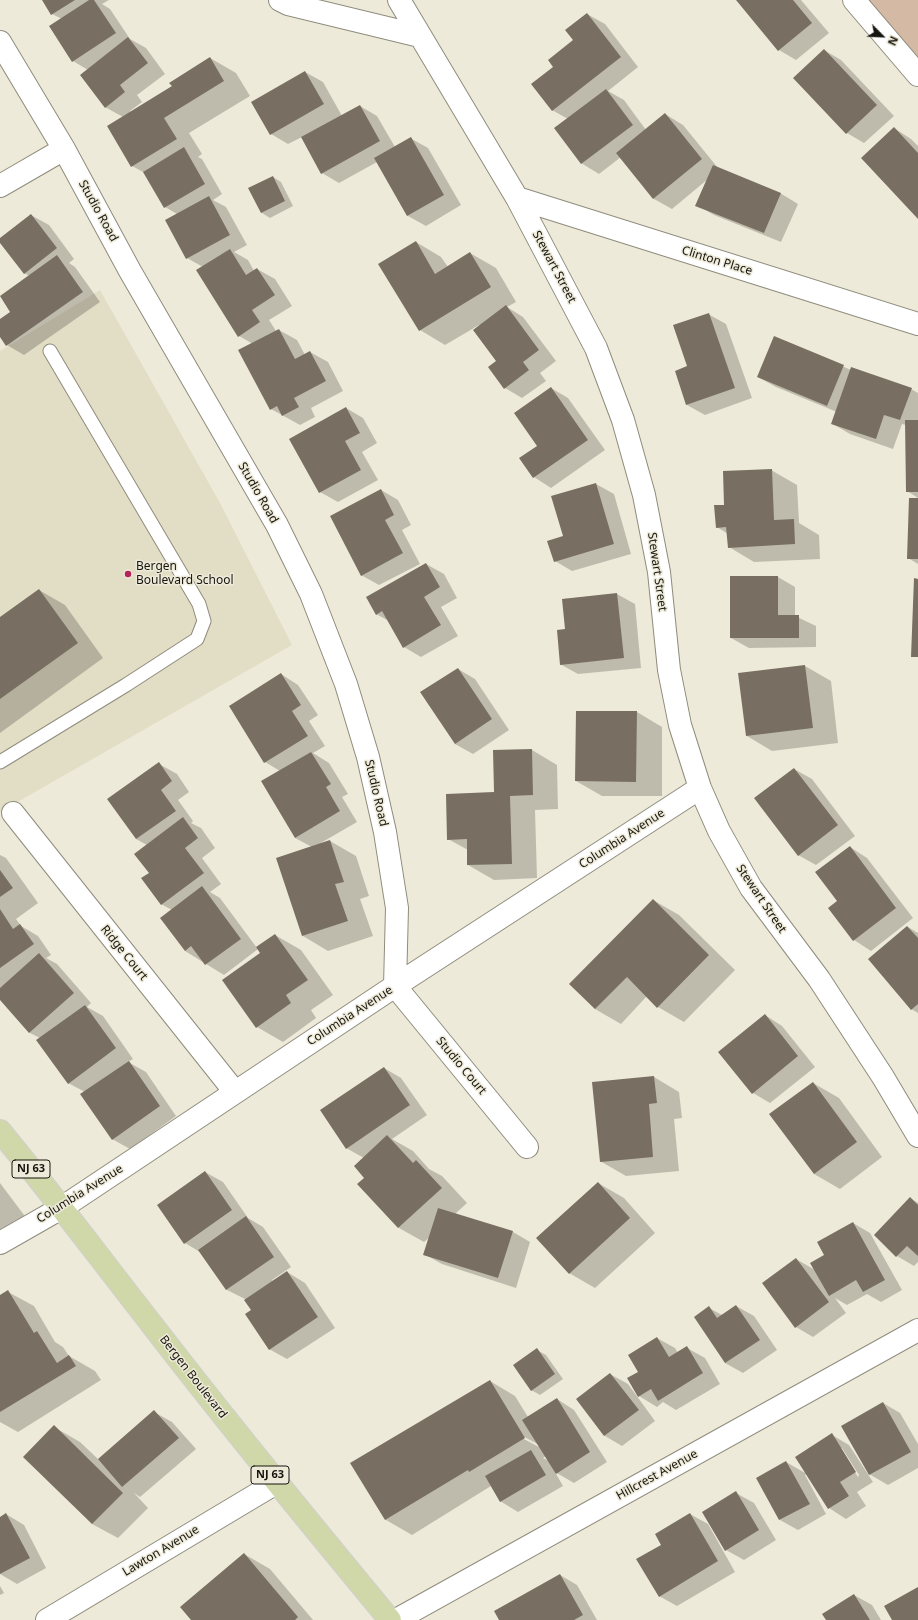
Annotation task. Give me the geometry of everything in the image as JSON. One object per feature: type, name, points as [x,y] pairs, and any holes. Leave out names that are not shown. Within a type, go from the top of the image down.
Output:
[{"type":"main road","name":"Bergen Boulevard","points":[[0,1131],[63,1207],[153,1326],[276,1483],[390,1620]]},
{"type":"street","points":[[280,0],[288,4],[420,36]]},
{"type":"street","name":"Stewart Street","points":[[399,0],[517,198],[596,348],[623,420],[644,495],[658,564],[669,670],[680,725],[700,788],[719,831],[751,888],[823,986],[883,1076],[918,1136]]},
{"type":"street","points":[[854,0],[918,75]]},
{"type":"street","name":"Studio Road","points":[[0,42],[64,150],[134,278],[277,525],[316,609],[346,684],[368,757],[385,832],[398,908],[395,986]]},
{"type":"street","points":[[0,186],[64,150]]},
{"type":"street","name":"Clinton Place","points":[[517,198],[918,324]]},
{"type":"street","name":"Columbia Avenue","points":[[0,1243],[63,1207],[395,986],[700,788]]},
{"type":"street","name":"Ridge Court","points":[[13,813],[235,1092]]},
{"type":"street","name":"Studio Court","points":[[395,986],[527,1147]]},
{"type":"street","name":"Hillcrest Avenue","points":[[396,1620],[918,1330]]},
{"type":"street","name":"Lawton Avenue","points":[[47,1620],[276,1483]]},
{"type":"lane","points":[[0,762],[126,685],[197,639],[204,621],[200,604],[50,351]]},
{"type":"shaded area","points":[[859,0],[918,0],[918,74]]},
{"type":"shaded area","name":"Bergen Boulevard School","points":[[100,290],[220,503],[292,645],[0,812],[0,351]]},
{"type":"building","points":[[42,0],[75,0],[51,15]]},
{"type":"building","points":[[89,0],[94,0],[116,33],[72,62],[49,26]]},
{"type":"building","points":[[736,0],[793,0],[812,23],[778,51]]},
{"type":"building","points":[[587,13],[621,57],[552,111],[531,84],[553,67],[548,60],[573,40],[565,30]]},
{"type":"building","points":[[128,37],[148,63],[120,85],[125,92],[105,108],[80,75]]},
{"type":"building","points":[[824,49],[877,105],[846,134],[793,78]]},
{"type":"building","points":[[210,57],[224,81],[164,118],[177,139],[131,167],[107,126],[172,86],[169,83]]},
{"type":"building","points":[[305,71],[324,104],[270,135],[251,102]]},
{"type":"building","points":[[606,89],[633,125],[581,164],[554,128]]},
{"type":"building","points":[[360,105],[380,141],[321,174],[301,137]]},
{"type":"building","points":[[665,113],[702,159],[653,199],[616,153]]},
{"type":"building","points":[[894,127],[918,153],[918,219],[861,158]]},
{"type":"building","points":[[411,137],[444,195],[407,216],[374,158]]},
{"type":"building","points":[[184,147],[205,184],[164,208],[143,172]]},
{"type":"building","points":[[713,165],[781,193],[764,233],[695,206]]},
{"type":"building","points":[[273,176],[285,201],[261,213],[248,188]]},
{"type":"building","points":[[209,196],[230,235],[186,259],[165,220]]},
{"type":"building","points":[[31,214],[57,248],[24,274],[0,243],[0,238]]},
{"type":"building","points":[[416,241],[435,274],[470,252],[491,287],[419,331],[378,264]]},
{"type":"building","points":[[230,249],[246,275],[257,268],[275,295],[252,310],[260,322],[238,337],[196,270]]},
{"type":"building","points":[[57,255],[83,292],[6,346],[0,337],[0,319],[10,312],[0,296]]},
{"type":"building","points":[[506,305],[539,350],[523,362],[529,370],[504,389],[488,367],[496,361],[473,330]]},
{"type":"building","points":[[709,313],[735,388],[686,405],[675,371],[687,366],[673,325]]},
{"type":"building","points":[[279,329],[295,359],[310,351],[326,381],[294,398],[299,407],[282,416],[277,406],[270,410],[238,350]]},
{"type":"building","points":[[774,336],[844,365],[827,406],[757,377]]},
{"type":"building","points":[[851,367],[912,388],[900,420],[884,415],[876,439],[831,424]]},
{"type":"building","points":[[551,387],[588,440],[533,478],[519,458],[537,446],[514,413]]},
{"type":"building","points":[[346,407],[360,433],[345,441],[361,470],[319,493],[289,439]]},
{"type":"building","points":[[905,420],[918,420],[918,492],[906,492]]},
{"type":"building","points":[[772,469],[774,520],[794,519],[795,544],[728,548],[726,527],[716,528],[714,505],[724,505],[723,471]]},
{"type":"building","points":[[596,483],[614,544],[554,562],[547,541],[563,536],[551,496]]},
{"type":"building","points":[[381,489],[394,515],[385,520],[403,553],[361,576],[330,516]]},
{"type":"building","points":[[909,498],[918,498],[918,559],[907,559]]},
{"type":"building","points":[[426,563],[440,587],[424,597],[441,625],[403,648],[382,611],[376,615],[366,597]]},
{"type":"building","points":[[730,576],[778,576],[778,615],[799,615],[799,638],[730,638]]},
{"type":"building","points":[[914,578],[918,579],[918,657],[911,657]]},
{"type":"building","points":[[39,589],[78,643],[0,699],[0,617]]},
{"type":"building","points":[[617,593],[624,658],[560,665],[557,630],[565,629],[562,599]]},
{"type":"building","points":[[805,665],[813,728],[746,736],[738,673]]},
{"type":"building","points":[[458,668],[492,719],[455,744],[420,692]]},
{"type":"building","points":[[281,673],[301,705],[292,711],[308,736],[264,763],[229,706]]},
{"type":"building","points":[[576,711],[637,711],[636,782],[575,781]]},
{"type":"building","points":[[532,749],[533,795],[510,796],[512,864],[467,865],[467,839],[447,840],[446,794],[494,792],[493,750]]},
{"type":"building","points":[[311,752],[331,784],[326,787],[340,811],[295,838],[261,781]]},
{"type":"building","points":[[159,762],[172,781],[161,790],[176,811],[136,839],[107,799]]},
{"type":"building","points":[[794,768],[838,825],[798,856],[754,798]]},
{"type":"building","points":[[183,817],[198,838],[185,848],[204,873],[161,905],[141,878],[149,873],[134,854]]},
{"type":"building","points":[[330,840],[344,882],[335,884],[348,921],[302,936],[276,858]]},
{"type":"building","points":[[850,846],[896,908],[853,941],[828,908],[837,901],[815,872]]},
{"type":"building","points":[[0,870],[13,888],[0,897]]},
{"type":"building","points":[[202,886],[241,939],[205,965],[191,946],[185,951],[160,918]]},
{"type":"building","points":[[653,899],[709,955],[657,1008],[627,977],[595,1009],[569,984]]},
{"type":"building","points":[[0,909],[13,929],[20,924],[34,944],[0,968]]},
{"type":"building","points":[[907,926],[918,938],[918,1004],[911,1010],[868,959]]},
{"type":"building","points":[[275,934],[308,980],[286,995],[291,1003],[256,1028],[222,980],[260,953],[256,947]]},
{"type":"building","points":[[39,953],[74,993],[29,1033],[0,1000],[0,988]]},
{"type":"building","points":[[85,1005],[116,1048],[68,1084],[36,1040]]},
{"type":"building","points":[[765,1014],[798,1056],[752,1094],[718,1052]]},
{"type":"building","points":[[129,1061],[160,1106],[112,1140],[80,1094]]},
{"type":"building","points":[[384,1067],[410,1105],[346,1149],[320,1110]]},
{"type":"building","points":[[654,1076],[657,1103],[649,1104],[653,1157],[600,1162],[592,1082]]},
{"type":"building","points":[[813,1082],[857,1142],[814,1174],[769,1114]]},
{"type":"building","points":[[387,1135],[413,1163],[416,1160],[442,1188],[398,1228],[357,1184],[364,1178],[354,1166]]},
{"type":"building","points":[[205,1171],[232,1210],[184,1244],[157,1205]]},
{"type":"building","points":[[598,1182],[630,1218],[569,1274],[536,1238]]},
{"type":"building","points":[[910,1197],[918,1205],[918,1256],[907,1246],[896,1257],[874,1235]]},
{"type":"building","points":[[438,1208],[513,1231],[498,1278],[423,1255]]},
{"type":"building","points":[[246,1216],[274,1257],[226,1290],[198,1250]]},
{"type":"building","points":[[853,1222],[885,1280],[863,1292],[856,1280],[829,1296],[810,1263],[824,1255],[817,1242]]},
{"type":"building","points":[[796,1258],[829,1302],[795,1328],[762,1283]]},
{"type":"building","points":[[287,1271],[318,1317],[269,1350],[245,1314],[251,1310],[244,1300]]},
{"type":"building","points":[[8,1290],[34,1333],[37,1331],[57,1363],[69,1355],[76,1366],[0,1412],[0,1295]]},
{"type":"building","points":[[736,1305],[760,1340],[725,1363],[694,1317],[709,1306],[717,1318]]},
{"type":"building","points":[[657,1337],[669,1357],[687,1346],[703,1373],[658,1401],[651,1389],[638,1397],[627,1378],[638,1372],[628,1355]]},
{"type":"building","points":[[537,1348],[555,1374],[531,1391],[513,1365]]},
{"type":"building","points":[[610,1373],[639,1410],[604,1436],[576,1399]]},
{"type":"building","points":[[490,1380],[525,1438],[385,1520],[350,1463]]},
{"type":"building","points":[[557,1398],[590,1452],[556,1474],[522,1420]]},
{"type":"building","points":[[883,1402],[911,1452],[869,1475],[841,1426]]},
{"type":"building","points":[[154,1410],[179,1438],[122,1487],[98,1459]]},
{"type":"building","points":[[54,1425],[123,1493],[92,1524],[23,1457]]},
{"type":"building","points":[[832,1433],[856,1472],[840,1482],[849,1496],[828,1509],[795,1457]]},
{"type":"building","points":[[531,1450],[546,1475],[500,1502],[485,1476]]},
{"type":"building","points":[[786,1461],[810,1504],[779,1520],[756,1478]]},
{"type":"building","points":[[736,1491],[759,1530],[725,1551],[702,1512]]},
{"type":"building","points":[[6,1513],[30,1558],[0,1574],[0,1517]]},
{"type":"building","points":[[690,1513],[718,1561],[659,1597],[636,1559],[661,1545],[655,1534]]},
{"type":"building","points":[[244,1553],[298,1617],[295,1620],[191,1620],[180,1607]]},
{"type":"building","points":[[560,1574],[583,1615],[574,1620],[499,1620],[494,1611]]},
{"type":"building","points":[[918,1587],[918,1620],[892,1620],[884,1606]]},
{"type":"building","points":[[854,1594],[870,1620],[826,1620],[822,1614]]},
{"type":"place","name":"Bergen Boulevard School","points":[[128,574]]}]
